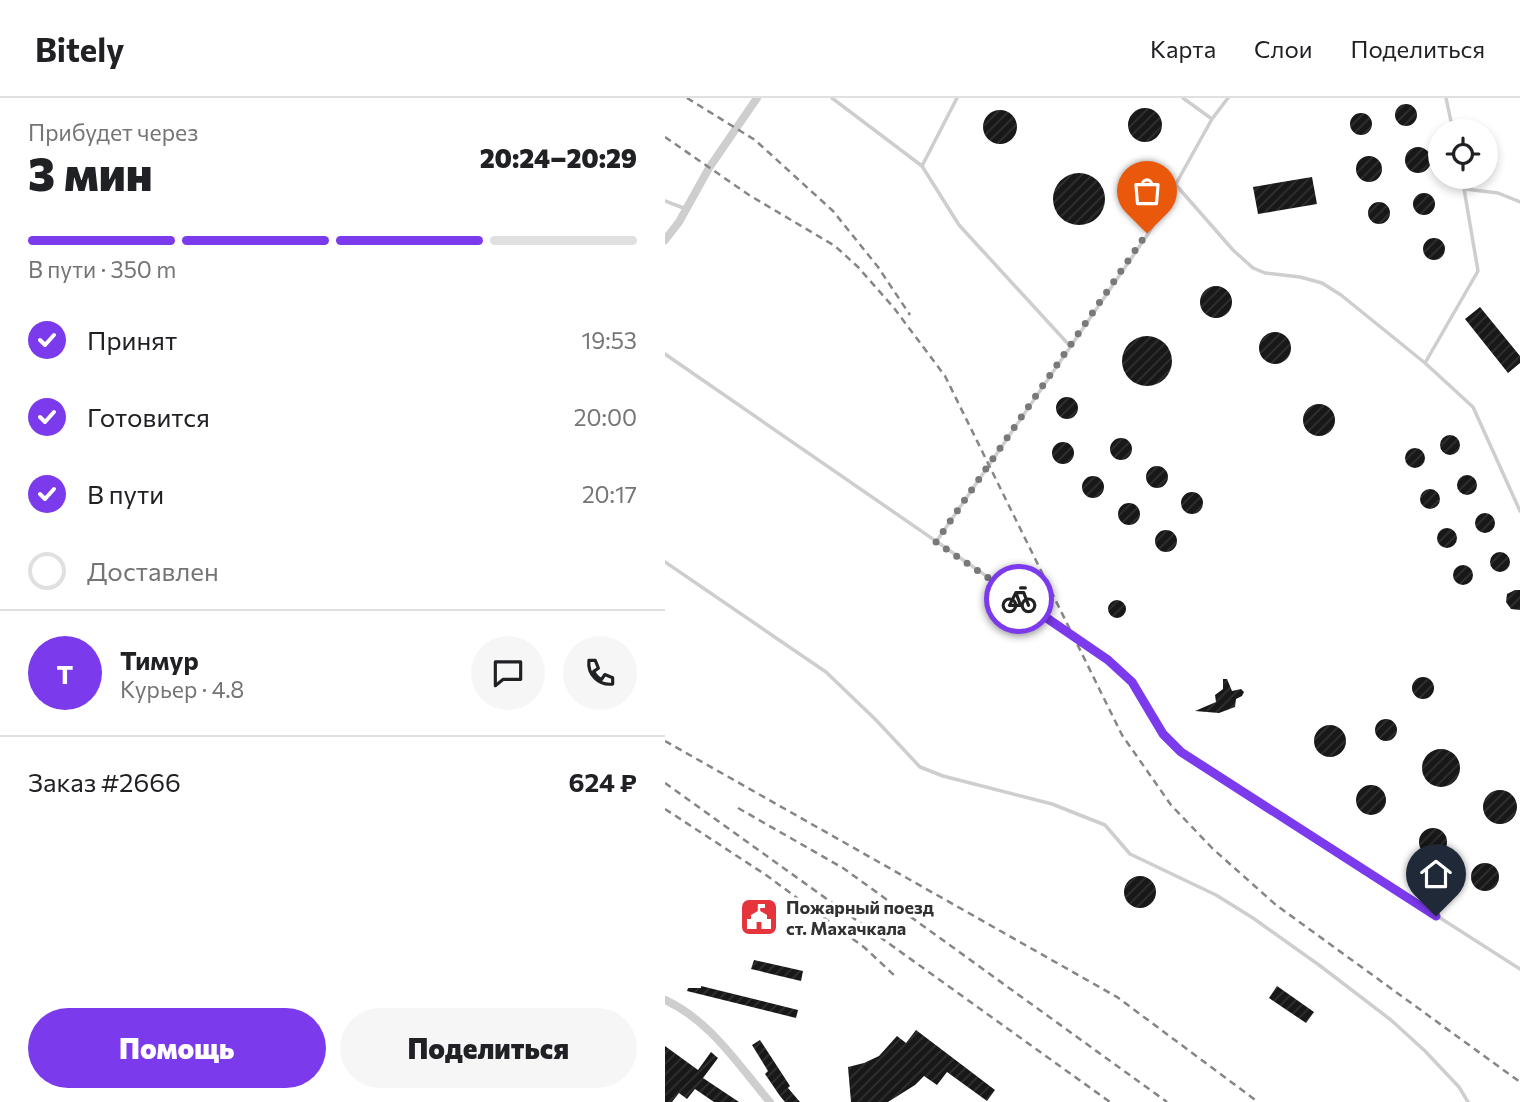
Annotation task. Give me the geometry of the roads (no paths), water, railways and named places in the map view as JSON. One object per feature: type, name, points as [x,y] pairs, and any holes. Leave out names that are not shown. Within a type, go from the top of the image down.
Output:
[{"type":"street","points":[[665,240],[679,222],[709,168],[757,98]]},
{"type":"street","points":[[665,1000],[693,1016],[718,1039],[769,1102]]},
{"type":"lane","points":[[832,98],[922,166],[958,225],[1070,346]]},
{"type":"lane","points":[[922,166],[957,98]]},
{"type":"lane","points":[[1183,98],[1212,119]]},
{"type":"lane","points":[[936,542],[1147,233],[1212,119],[1228,98]]},
{"type":"lane","points":[[1446,98],[1450,119]]},
{"type":"lane","points":[[1176,184],[1233,250],[1253,268],[1265,273],[1300,277],[1322,283],[1341,295],[1425,363],[1473,407],[1520,512]]},
{"type":"lane","points":[[1425,363],[1478,271],[1465,189],[1498,193],[1520,202]]},
{"type":"lane","points":[[665,201],[686,209]]},
{"type":"lane","points":[[665,354],[1108,660],[1132,682],[1163,734],[1181,752],[1520,970]]},
{"type":"lane","points":[[665,562],[826,672],[920,767],[966,783],[1052,804],[1105,825],[1130,854],[1216,895],[1253,918],[1319,964],[1391,1020],[1459,1087],[1468,1102]]},
{"type":"railway","points":[[687,98],[755,140],[833,211],[878,267],[910,315]]},
{"type":"railway","points":[[665,137],[749,195],[835,246],[858,267],[894,308],[945,376],[1122,735],[1171,805],[1212,848],[1276,905],[1520,1082]]},
{"type":"railway","points":[[665,741],[1117,997],[1258,1102]]},
{"type":"railway","points":[[665,783],[1110,1102]]},
{"type":"railway","points":[[738,808],[843,868],[1167,1102]]},
{"type":"railway","points":[[665,809],[766,875],[865,948],[895,976]]},
{"type":"place","name":"Пожарный поезд ст. Махачкала","points":[[759,917]]}]
